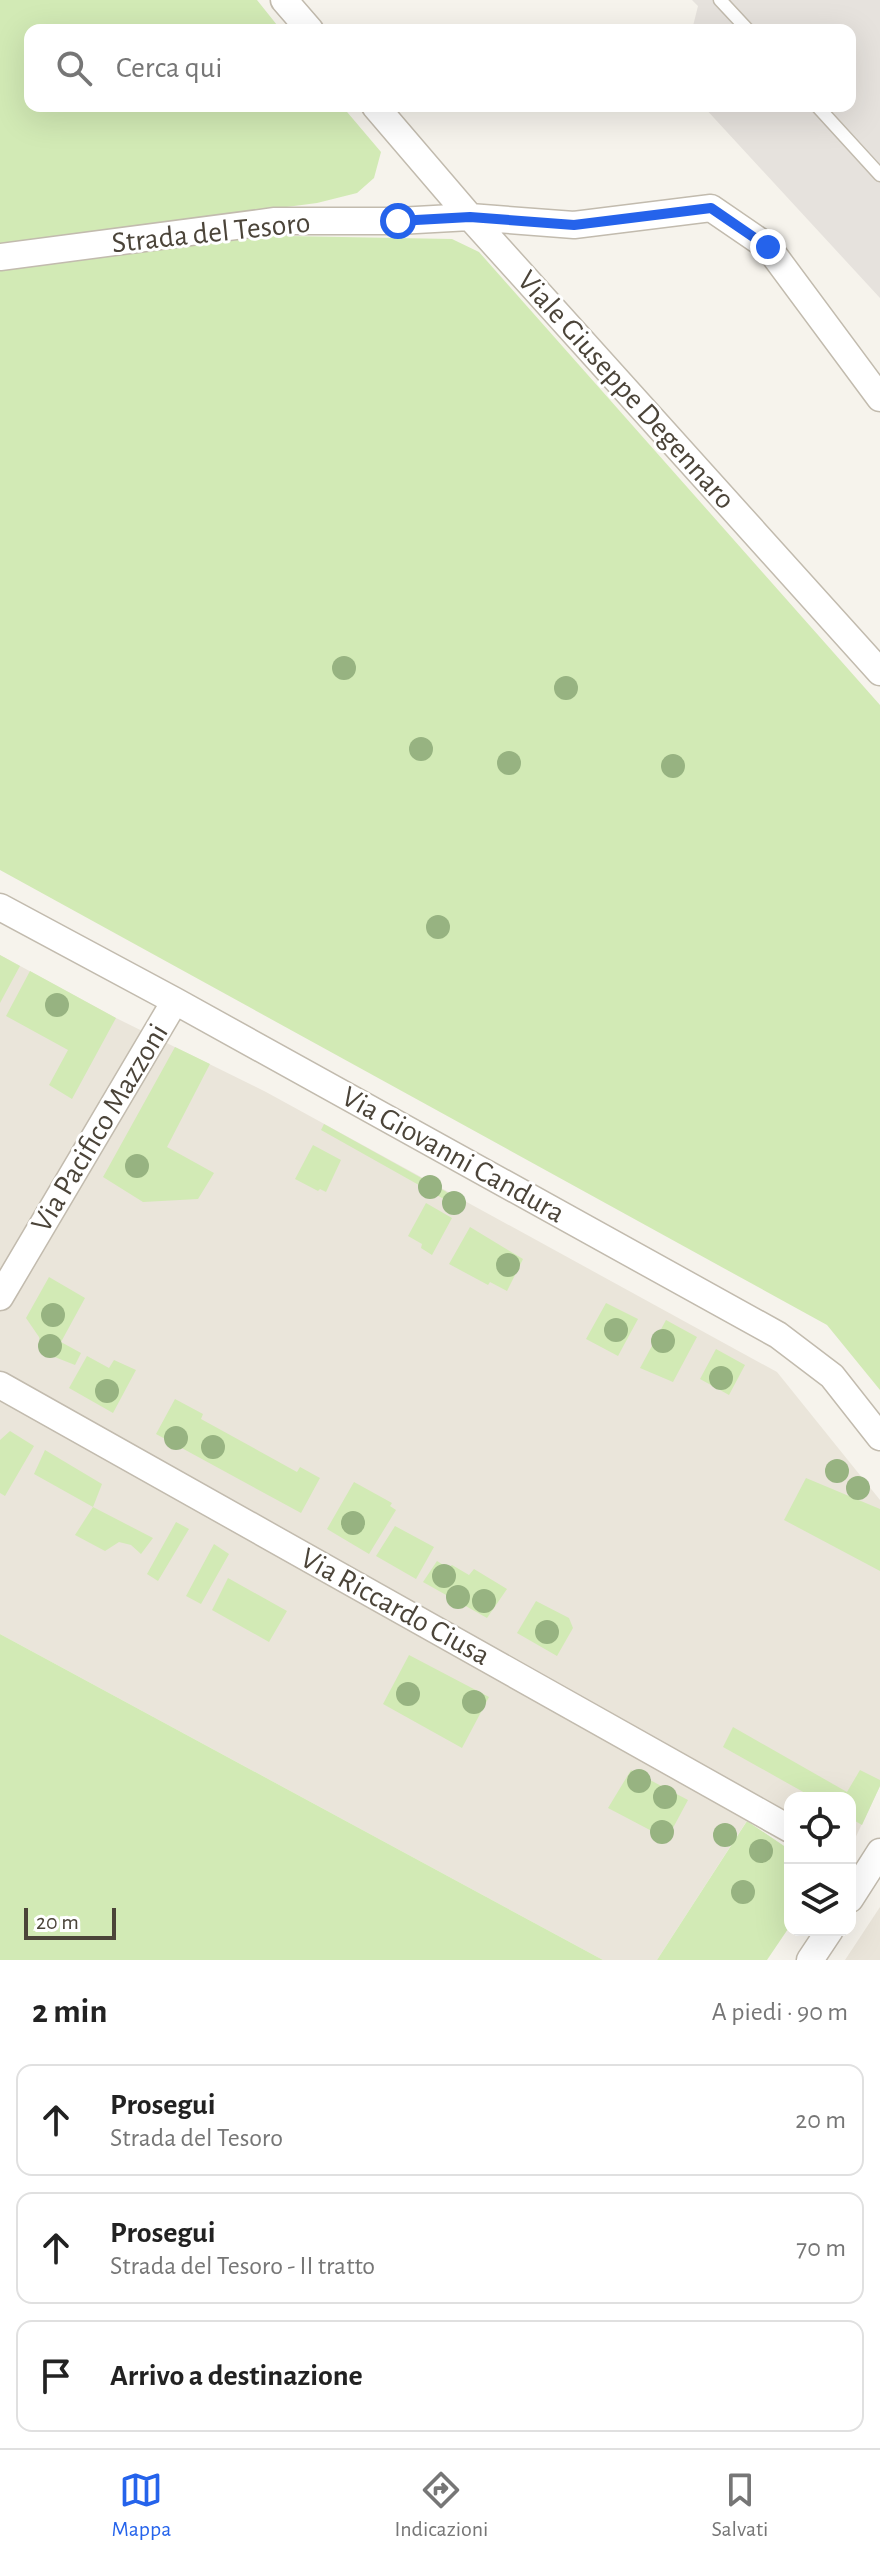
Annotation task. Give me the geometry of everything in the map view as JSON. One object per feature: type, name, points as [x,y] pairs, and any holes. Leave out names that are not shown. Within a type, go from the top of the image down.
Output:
[{"type":"street","points":[[284,0],[305,24]]},
{"type":"street","name":"Viale Giuseppe Degennaro","points":[[380,112],[470,217],[880,672]]},
{"type":"street","name":"Strada del Tesoro","points":[[0,257],[275,221],[398,221],[470,217],[574,225],[711,208],[768,247],[880,398]]},
{"type":"street","name":"Via Giovanni Candura","points":[[0,907],[778,1335],[832,1376],[880,1437]]},
{"type":"street","name":"Via Pacifico Mazzoni","points":[[0,1297],[175,1001]]},
{"type":"street","name":"Via Riccardo Ciusa","points":[[0,1385],[784,1826]]},
{"type":"street","points":[[856,1885],[866,1862]]},
{"type":"street","points":[[810,1960],[826,1936]]},
{"type":"lane","points":[[720,0],[742,24]]},
{"type":"lane","points":[[822,112],[880,175]]},
{"type":"shaded area","points":[[692,0],[880,0],[880,298],[709,112],[856,112],[856,24],[694,24],[698,6]]},
{"type":"shaded area","points":[[0,955],[116,1018],[266,1092],[777,1372],[880,1500],[880,1786],[856,1836],[856,1792],[784,1792],[784,1815],[759,1802],[657,1960],[603,1960],[0,1634]]},
{"type":"shaded area","points":[[880,1907],[880,1960],[845,1960]]},
{"type":"green space","points":[[0,0],[257,0],[276,24],[24,24],[24,112],[347,112],[381,152],[374,178],[357,193],[317,203],[0,244]]},
{"type":"green space","points":[[234,237],[452,239],[479,252],[880,705],[880,1390],[827,1325],[0,870],[0,271]]},
{"type":"green space","points":[[0,955],[20,966],[0,1003]]},
{"type":"green space","points":[[30,971],[116,1018],[72,1099],[49,1085],[68,1050],[6,1016]]},
{"type":"green space","points":[[175,1047],[210,1064],[167,1147],[214,1173],[198,1199],[143,1202],[103,1177]]},
{"type":"green space","points":[[324,1124],[461,1200],[458,1207],[321,1130]]},
{"type":"green space","points":[[313,1145],[341,1160],[326,1192],[295,1179]]},
{"type":"green space","points":[[426,1203],[452,1218],[432,1255],[421,1248],[422,1244],[408,1236]]},
{"type":"green space","points":[[470,1227],[523,1259],[507,1291],[490,1282],[488,1285],[449,1264]]},
{"type":"green space","points":[[49,1277],[85,1298],[61,1342],[81,1353],[75,1365],[42,1352],[39,1337],[26,1318]]},
{"type":"green space","points":[[606,1303],[638,1319],[618,1356],[586,1339]]},
{"type":"green space","points":[[666,1320],[697,1337],[673,1382],[640,1368]]},
{"type":"green space","points":[[716,1349],[745,1365],[729,1395],[700,1379]]},
{"type":"green space","points":[[87,1356],[109,1368],[114,1360],[136,1370],[113,1413],[69,1388]]},
{"type":"green space","points":[[175,1399],[203,1414],[201,1419],[297,1472],[300,1467],[320,1478],[301,1513],[156,1434]]},
{"type":"green space","points":[[10,1431],[34,1446],[5,1496],[0,1493],[0,1440]]},
{"type":"green space","points":[[45,1450],[102,1484],[93,1507],[34,1474]]},
{"type":"green space","points":[[806,1478],[880,1509],[880,1571],[784,1520]]},
{"type":"green space","points":[[354,1482],[392,1503],[390,1506],[396,1510],[369,1554],[327,1529]]},
{"type":"green space","points":[[93,1507],[153,1538],[141,1554],[131,1545],[119,1542],[105,1551],[75,1535]]},
{"type":"green space","points":[[176,1522],[189,1529],[158,1581],[147,1574]]},
{"type":"green space","points":[[395,1526],[434,1547],[416,1579],[376,1556]]},
{"type":"green space","points":[[214,1544],[229,1554],[201,1604],[186,1596]]},
{"type":"green space","points":[[437,1561],[469,1575],[474,1569],[507,1589],[487,1618],[423,1582]]},
{"type":"green space","points":[[228,1578],[287,1611],[269,1642],[212,1610]]},
{"type":"green space","points":[[536,1601],[569,1618],[573,1628],[557,1656],[517,1633]]},
{"type":"green space","points":[[0,1634],[603,1960],[0,1960]]},
{"type":"green space","points":[[409,1655],[489,1697],[462,1748],[383,1704]]},
{"type":"green space","points":[[733,1727],[847,1792],[803,1792],[723,1747]]},
{"type":"green space","points":[[631,1770],[688,1800],[667,1839],[608,1808]]},
{"type":"green space","points":[[860,1770],[880,1780],[862,1825],[856,1822],[856,1792],[847,1792]]},
{"type":"green space","points":[[747,1821],[784,1846],[784,1935],[767,1960],[657,1960]]},
{"type":"route","points":[[398,221],[470,217],[574,225],[711,208],[768,247]]}]
